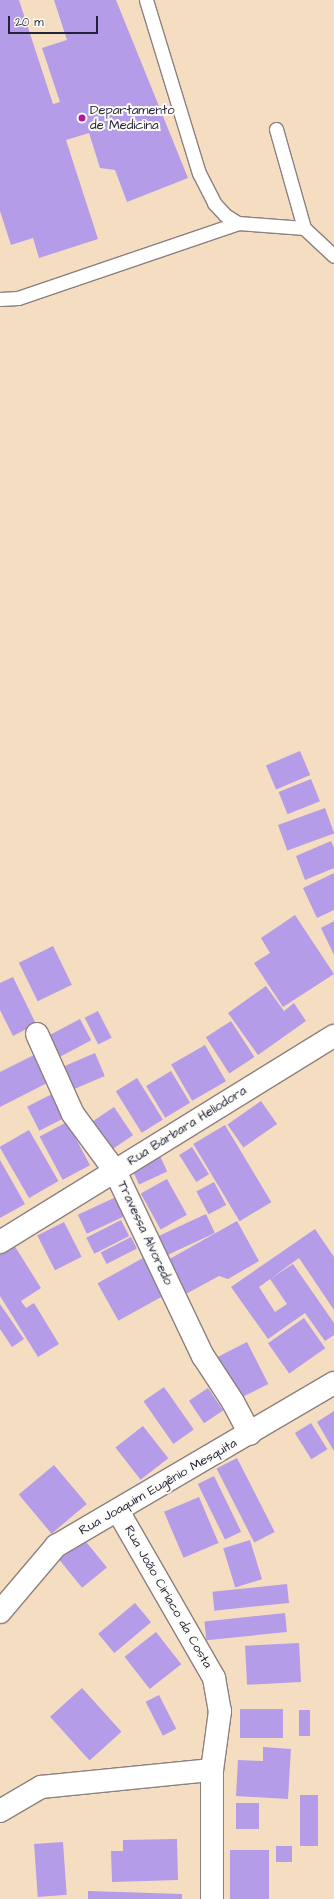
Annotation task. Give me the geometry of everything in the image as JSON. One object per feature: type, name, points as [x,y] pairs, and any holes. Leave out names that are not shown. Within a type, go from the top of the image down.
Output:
[{"type":"street","name":"Travessa Alvoredo","points":[[37,1034],[73,1114],[115,1171],[203,1356],[233,1402],[250,1434]]},
{"type":"street","name":"Rua Bárbara Heliodora","points":[[0,1242],[334,1036]]},
{"type":"street","name":"Rua Joaquim Eugênio Mesquita","points":[[0,1612],[56,1546],[250,1434],[334,1383]]},
{"type":"street","name":"Rua João Ciríaco da Costa","points":[[118,1510],[214,1678],[220,1711],[212,1770],[212,1899]]},
{"type":"street","points":[[0,1811],[41,1787],[212,1770]]},
{"type":"lane","points":[[146,0],[199,173],[214,203],[224,215],[238,222],[304,228]]},
{"type":"lane","points":[[276,128],[304,228],[334,256]]},
{"type":"lane","points":[[0,299],[18,298],[238,222]]},
{"type":"building","name":"Departamento de Medicina","points":[[0,0],[19,0],[53,104],[60,102],[42,48],[67,40],[54,0],[116,0],[188,178],[127,202],[115,170],[100,168],[89,133],[66,140],[98,239],[39,258],[33,238],[11,245],[0,211]]},
{"type":"building","points":[[300,751],[310,775],[276,789],[266,765]]},
{"type":"building","points":[[311,779],[320,801],[288,814],[279,792]]},
{"type":"building","points":[[325,808],[334,833],[287,850],[278,825]]},
{"type":"building","points":[[331,841],[334,848],[334,868],[305,880],[296,856]]},
{"type":"building","points":[[334,873],[334,910],[317,918],[303,888]]},
{"type":"building","points":[[295,915],[334,974],[283,1007],[254,963],[270,953],[261,938]]},
{"type":"building","points":[[334,921],[334,955],[321,928]]},
{"type":"building","points":[[53,946],[72,985],[38,1001],[19,963]]},
{"type":"building","points":[[13,977],[36,1024],[13,1036],[0,1010],[0,983]]},
{"type":"building","points":[[266,986],[284,1011],[294,1003],[306,1021],[258,1055],[228,1013]]},
{"type":"building","points":[[98,1011],[112,1038],[98,1045],[85,1018]]},
{"type":"building","points":[[80,1019],[91,1040],[58,1058],[46,1037]]},
{"type":"building","points":[[231,1021],[254,1057],[229,1073],[206,1037]]},
{"type":"building","points":[[205,1045],[226,1081],[192,1101],[171,1064]]},
{"type":"building","points":[[95,1053],[105,1076],[74,1089],[65,1066]]},
{"type":"building","points":[[36,1054],[49,1082],[0,1107],[0,1072]]},
{"type":"building","points":[[171,1071],[190,1103],[165,1118],[146,1086]]},
{"type":"building","points":[[137,1078],[163,1120],[142,1133],[116,1091]]},
{"type":"building","points":[[52,1094],[64,1118],[39,1131],[27,1107]]},
{"type":"building","points":[[261,1101],[277,1124],[243,1147],[227,1125]]},
{"type":"building","points":[[114,1107],[133,1135],[111,1150],[92,1122]]},
{"type":"building","points":[[67,1122],[90,1165],[63,1180],[40,1137]]},
{"type":"building","points":[[225,1125],[271,1202],[240,1221],[193,1144]]},
{"type":"building","points":[[29,1130],[58,1181],[29,1198],[0,1148]]},
{"type":"building","points":[[192,1147],[209,1174],[196,1182],[179,1155]]},
{"type":"building","points":[[160,1156],[167,1171],[139,1185],[132,1169]]},
{"type":"building","points":[[0,1160],[25,1204],[0,1218]]},
{"type":"building","points":[[167,1179],[187,1215],[161,1229],[141,1194]]},
{"type":"building","points":[[214,1182],[226,1205],[209,1214],[196,1191]]},
{"type":"building","points":[[116,1197],[125,1216],[87,1234],[78,1215]]},
{"type":"building","points":[[206,1214],[215,1233],[166,1256],[157,1237]]},
{"type":"building","points":[[121,1220],[129,1236],[94,1254],[86,1238]]},
{"type":"building","points":[[237,1221],[259,1261],[228,1279],[219,1276],[184,1295],[166,1261]]},
{"type":"building","points":[[64,1222],[82,1257],[55,1270],[37,1236]]},
{"type":"building","points":[[315,1229],[334,1257],[334,1310],[299,1258],[270,1279],[293,1264],[334,1323],[334,1335],[325,1341],[305,1313],[268,1339],[231,1287]],"holes":[[[270,1279],[287,1304],[275,1312],[259,1287]]]},
{"type":"building","points":[[131,1237],[137,1249],[107,1264],[101,1252]]},
{"type":"building","points":[[14,1245],[41,1288],[21,1301],[26,1308],[34,1303],[59,1344],[38,1357],[0,1296],[0,1254]]},
{"type":"building","points":[[143,1258],[164,1296],[118,1321],[98,1283]]},
{"type":"building","points":[[0,1304],[24,1339],[12,1347],[0,1329]]},
{"type":"building","points":[[304,1318],[325,1348],[289,1374],[268,1343]]},
{"type":"building","points":[[247,1342],[268,1384],[239,1399],[218,1357]]},
{"type":"building","points":[[164,1387],[194,1430],[173,1444],[144,1401]]},
{"type":"building","points":[[208,1388],[223,1410],[204,1423],[189,1401]]},
{"type":"building","points":[[334,1411],[334,1451],[317,1422]]},
{"type":"building","points":[[311,1423],[327,1449],[311,1459],[295,1433]]},
{"type":"building","points":[[143,1426],[168,1458],[141,1480],[115,1448]]},
{"type":"building","points":[[237,1458],[275,1532],[254,1542],[217,1468]]},
{"type":"building","points":[[54,1465],[87,1504],[52,1534],[19,1495]]},
{"type":"building","points":[[214,1476],[241,1532],[225,1540],[198,1484]]},
{"type":"building","points":[[199,1497],[219,1543],[184,1558],[164,1512]]},
{"type":"building","points":[[83,1538],[107,1568],[82,1588],[58,1558]]},
{"type":"building","points":[[250,1540],[262,1579],[235,1587],[223,1548]]},
{"type":"building","points":[[287,1584],[289,1603],[214,1611],[212,1592]]},
{"type":"building","points":[[135,1603],[151,1622],[114,1653],[98,1634]]},
{"type":"building","points":[[285,1613],[287,1632],[206,1640],[204,1621]]},
{"type":"building","points":[[156,1632],[181,1664],[150,1689],[124,1657]]},
{"type":"building","points":[[299,1643],[301,1682],[247,1685],[245,1646]]},
{"type":"building","points":[[82,1688],[121,1732],[90,1761],[50,1717]]},
{"type":"building","points":[[159,1695],[176,1729],[163,1736],[146,1702]]},
{"type":"building","points":[[240,1709],[283,1709],[283,1738],[240,1738]]},
{"type":"building","points":[[299,1710],[310,1710],[310,1736],[299,1736]]},
{"type":"building","points":[[263,1747],[291,1749],[288,1799],[236,1796],[238,1760],[263,1761]]},
{"type":"building","points":[[300,1795],[318,1795],[318,1846],[300,1846]]},
{"type":"building","points":[[236,1803],[259,1803],[259,1829],[236,1829]]},
{"type":"building","points":[[177,1839],[178,1880],[112,1882],[111,1851],[123,1851],[123,1840]]},
{"type":"building","points":[[63,1842],[67,1895],[38,1897],[34,1844]]},
{"type":"building","points":[[276,1846],[292,1846],[292,1862],[276,1862]]},
{"type":"building","points":[[230,1850],[269,1850],[269,1899],[230,1899]]},
{"type":"building","points":[[88,1891],[182,1894],[182,1899],[88,1899]]},
{"type":"place","name":"Departamento de Medicina","points":[[82,118]]}]
